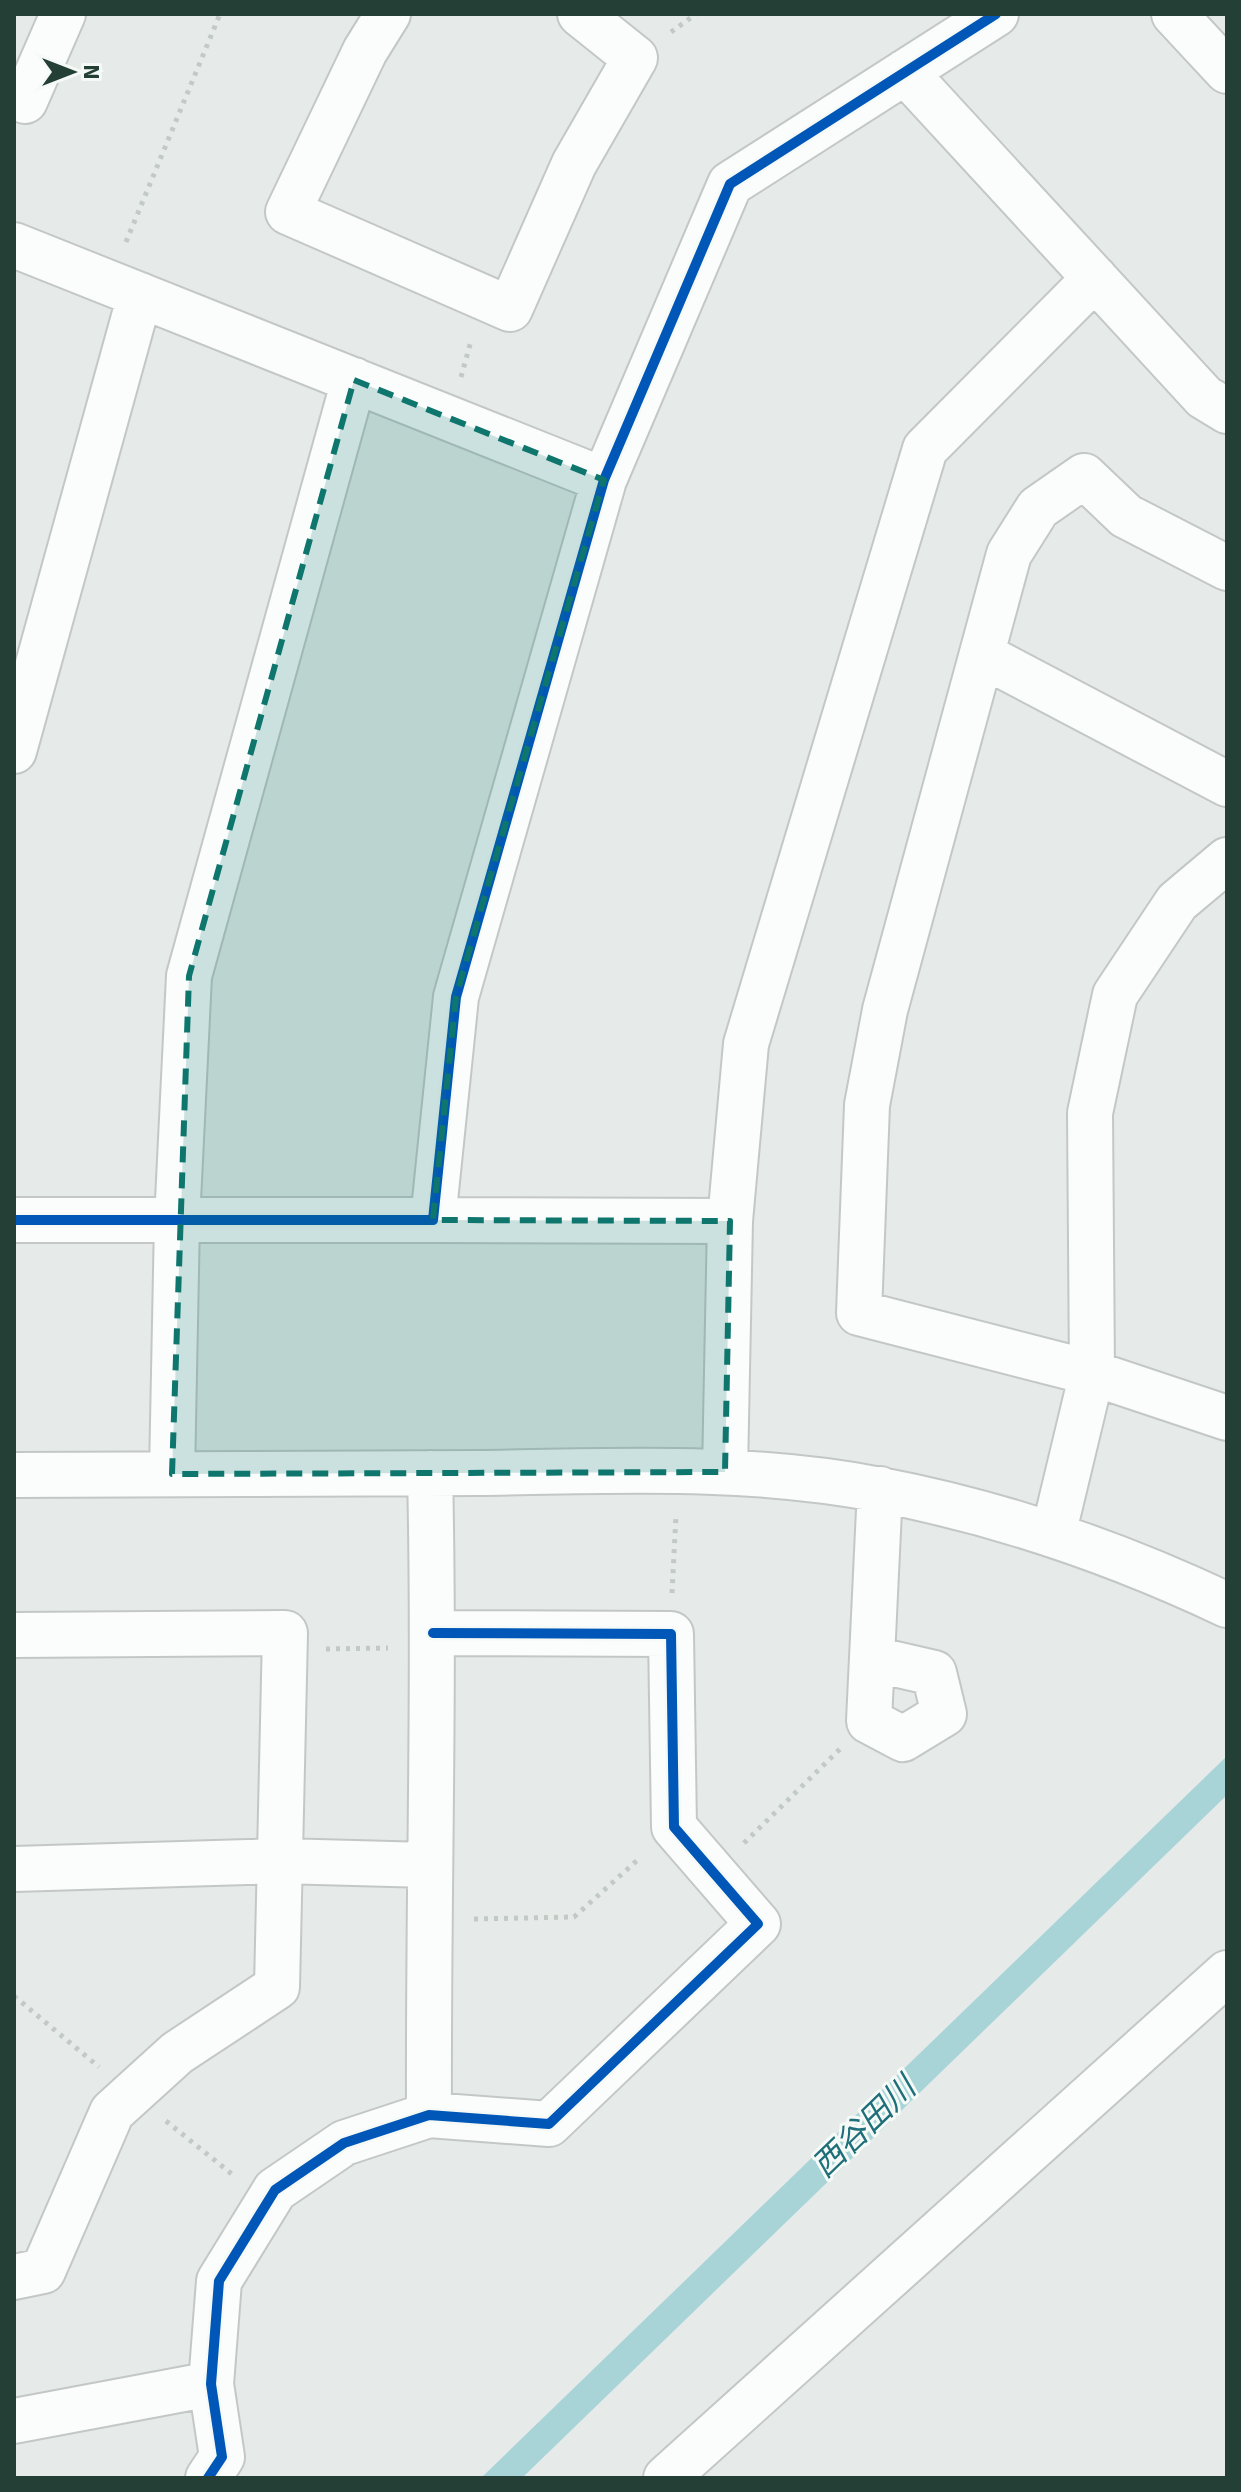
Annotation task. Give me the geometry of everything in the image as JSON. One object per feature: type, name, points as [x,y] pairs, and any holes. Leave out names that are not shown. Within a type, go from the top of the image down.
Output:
[{"type":"street","points":[[14,96],[25,101],[63,14]]},
{"type":"street","points":[[388,14],[365,51],[288,212],[510,309],[574,164],[635,58],[580,14]]},
{"type":"street","points":[[433,1220],[456,997],[604,480],[730,184],[996,14]]},
{"type":"street","points":[[1174,14],[1227,71]]},
{"type":"street","points":[[905,72],[1204,397],[1227,411]]},
{"type":"street","points":[[14,245],[604,480]]},
{"type":"street","points":[[725,1472],[730,1221],[746,1044],[925,449],[1095,278]]},
{"type":"street","points":[[14,751],[125,289]]},
{"type":"street","points":[[172,1474],[177,1221],[189,976],[354,380]]},
{"type":"street","points":[[1227,568],[1126,516],[1084,476],[1038,508],[1009,554],[885,1010],[867,1105],[859,1313],[1092,1373],[1227,1418]]},
{"type":"street","points":[[982,655],[1227,784]]},
{"type":"street","points":[[1053,1535],[1092,1373],[1090,1113],[1115,995],[1177,902],[1227,860]]},
{"type":"street","points":[[14,1220],[730,1221]]},
{"type":"street","points":[[14,1475],[725,1472],[880,1489],[1053,1535],[1151,1569],[1227,1605]]},
{"type":"street","points":[[429,2115],[428,1865],[433,1640],[430,1473]]},
{"type":"street","points":[[873,1659],[934,1673],[944,1714],[903,1739],[869,1721],[880,1489]]},
{"type":"street","points":[[14,1635],[285,1633],[277,1987],[177,2053],[112,2112],[43,2271],[14,2277]]},
{"type":"street","points":[[208,2478],[222,2457],[211,2384],[219,2281],[275,2190],[344,2143],[429,2115],[549,2124],[758,1924],[674,1827],[671,1634],[433,1640]]},
{"type":"street","points":[[14,1869],[280,1861],[428,1865]]},
{"type":"street","points":[[666,2478],[1227,1973]]},
{"type":"street","points":[[14,2421],[211,2384]]},
{"type":"path","points":[[125,289],[220,14]]},
{"type":"path","points":[[449,418],[484,298]]},
{"type":"path","points":[[671,1634],[678,1471]]},
{"type":"path","points":[[285,1649],[433,1640]]},
{"type":"path","points":[[714,1873],[869,1721]]},
{"type":"path","points":[[428,1920],[574,1917],[674,1827]]},
{"type":"highlighted area","points":[[354,380],[604,480],[456,997],[433,1220],[730,1221],[725,1472],[172,1474],[189,976]]},
{"type":"water","name":"西谷田川","points":[[1227,1756],[1227,1795],[522,2478],[481,2478]]},
{"type":"cycle path","points":[[14,1220],[433,1220],[456,997],[604,480],[730,184],[996,14]]},
{"type":"cycle path","points":[[208,2478],[222,2457],[211,2384],[219,2281],[275,2190],[344,2143],[429,2115],[549,2124],[758,1924],[674,1827],[671,1634],[433,1633]]}]
